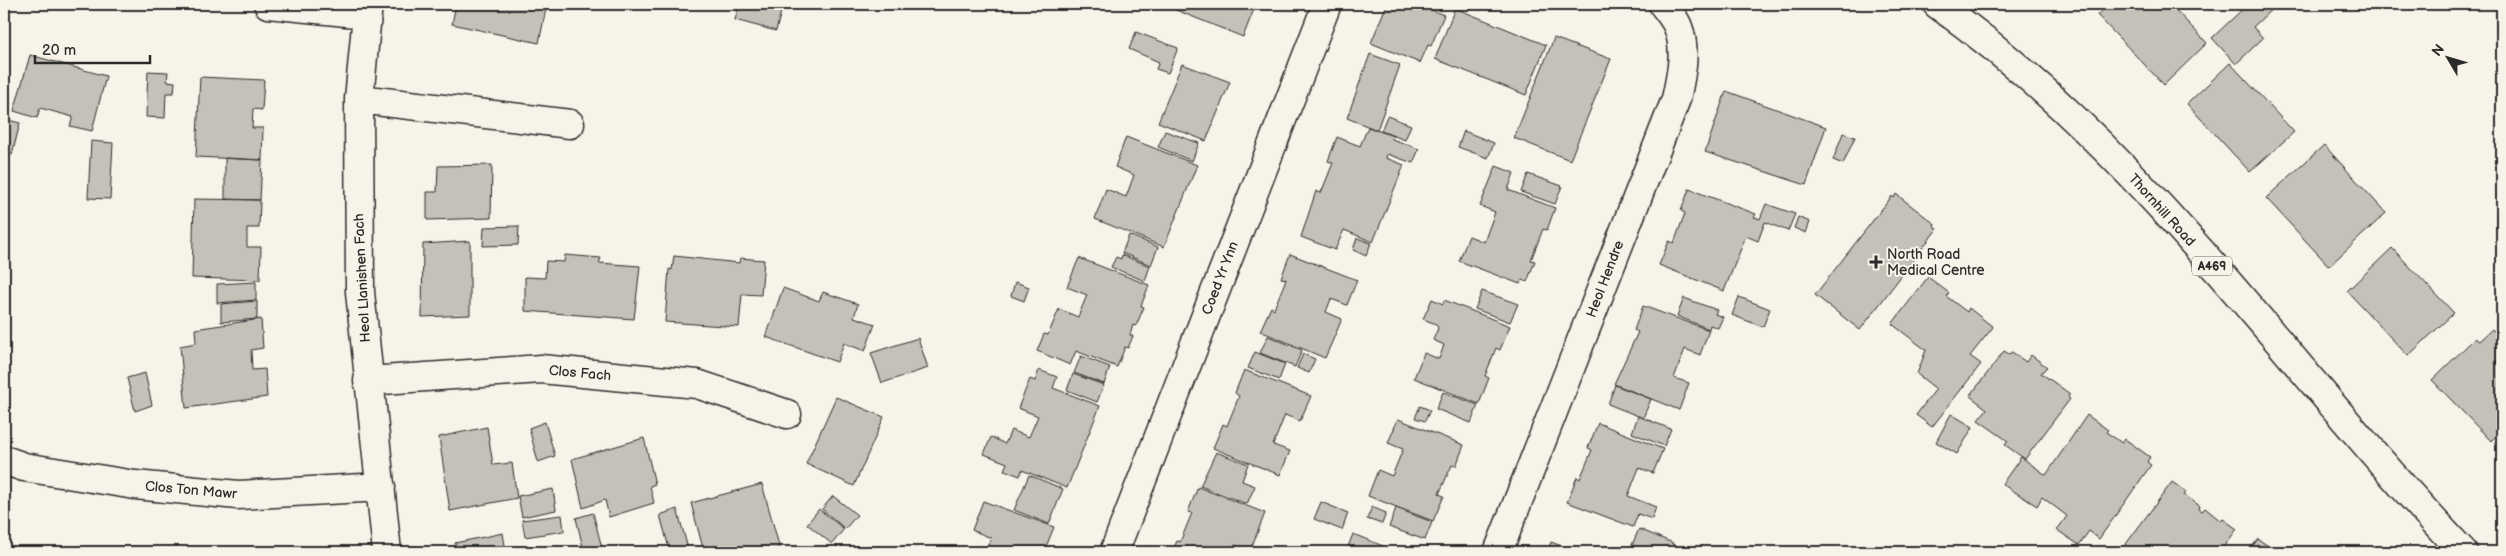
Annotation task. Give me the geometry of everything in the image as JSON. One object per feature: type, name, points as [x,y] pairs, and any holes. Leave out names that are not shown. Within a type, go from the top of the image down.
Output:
[{"type":"street","points":[[268,4],[367,9]]},
{"type":"street","name":"Coed Yr Ynn","points":[[1114,552],[1327,4]]},
{"type":"street","name":"Heol Hendre","points":[[1498,552],[1676,99],[1682,72],[1682,48],[1678,27],[1663,4]]},
{"type":"street","name":"Thornhill Road","points":[[1937,4],[1998,50],[2108,151],[2259,320],[2389,472],[2463,552]]},
{"type":"street","name":"Heol Llanishen Fach","points":[[367,9],[359,99],[360,292],[387,552]]},
{"type":"street","points":[[359,99],[570,124]]},
{"type":"street","name":"Clos Fach","points":[[368,382],[541,369],[697,384],[787,414]]},
{"type":"street","name":"Clos Ton Mawr","points":[[4,460],[24,467],[135,486],[238,495],[381,487]]},
{"type":"building","points":[[456,4],[547,4],[539,43],[452,24]]},
{"type":"building","points":[[739,4],[783,4],[776,31],[735,20]]},
{"type":"building","points":[[1161,4],[1256,4],[1243,37]]},
{"type":"building","points":[[1387,4],[1416,4],[1444,15],[1431,46],[1428,45],[1420,63],[1371,43]]},
{"type":"building","points":[[2109,4],[2170,4],[2207,43],[2164,85],[2097,15]]},
{"type":"building","points":[[2248,4],[2277,4],[2253,27],[2263,38],[2236,64],[2212,38]]},
{"type":"building","points":[[1455,8],[1546,45],[1526,95],[1435,59]]},
{"type":"building","points":[[1136,32],[1178,48],[1168,73],[1156,69],[1159,62],[1129,49]]},
{"type":"building","points":[[1554,38],[1611,59],[1570,160],[1514,138]]},
{"type":"building","points":[[1370,54],[1400,65],[1377,130],[1347,118]]},
{"type":"building","points":[[30,55],[106,76],[92,131],[70,126],[73,117],[40,108],[37,118],[14,111]]},
{"type":"building","points":[[2230,63],[2294,132],[2250,172],[2187,104]]},
{"type":"building","points":[[1182,64],[1230,82],[1206,141],[1158,122]]},
{"type":"building","points":[[148,71],[168,72],[167,81],[175,82],[174,93],[166,93],[165,118],[146,117]]},
{"type":"building","points":[[200,77],[264,80],[262,110],[253,109],[252,128],[263,128],[262,160],[196,157]]},
{"type":"building","points":[[1726,91],[1826,127],[1806,185],[1705,152]]},
{"type":"building","points":[[1387,116],[1411,125],[1405,140],[1381,131]]},
{"type":"building","points":[[4,119],[20,123],[12,155],[4,153]]},
{"type":"building","points":[[1368,127],[1393,136],[1392,139],[1419,149],[1413,163],[1387,154],[1386,158],[1404,165],[1373,242],[1344,230],[1335,250],[1301,237],[1316,191],[1321,193],[1333,163],[1328,161],[1337,137],[1360,146]]},
{"type":"building","points":[[1165,131],[1199,143],[1192,161],[1158,147]]},
{"type":"building","points":[[1464,131],[1494,143],[1488,158],[1458,147]]},
{"type":"building","points":[[1843,133],[1855,137],[1843,164],[1833,160]]},
{"type":"building","points":[[1126,137],[1197,165],[1164,247],[1095,219],[1106,189],[1126,197],[1134,175],[1115,167]]},
{"type":"building","points":[[91,141],[113,143],[110,199],[88,198]]},
{"type":"building","points":[[2324,145],[2386,213],[2329,266],[2266,198]]},
{"type":"building","points":[[225,158],[262,160],[260,200],[225,199]]},
{"type":"building","points":[[492,165],[491,218],[427,220],[427,192],[437,192],[438,166]]},
{"type":"building","points":[[1496,166],[1514,173],[1508,190],[1555,208],[1547,230],[1543,229],[1531,260],[1535,261],[1527,282],[1522,280],[1520,284],[1459,261],[1469,236],[1484,242],[1495,212],[1480,206]]},
{"type":"building","points":[[1528,174],[1562,186],[1555,204],[1521,192]]},
{"type":"building","points":[[1689,189],[1756,214],[1754,217],[1760,219],[1766,204],[1795,214],[1788,231],[1765,222],[1758,241],[1746,236],[1724,291],[1659,265],[1669,241],[1674,243],[1685,213],[1681,211]]},
{"type":"building","name":"North Road Medical Centre","points":[[1896,194],[1935,224],[1934,227],[1937,229],[1860,330],[1815,295],[1892,196],[1894,198]]},
{"type":"building","points":[[194,199],[260,200],[259,228],[247,228],[247,247],[261,247],[260,280],[192,278]]},
{"type":"building","points":[[1798,217],[1810,222],[1806,233],[1794,228]]},
{"type":"building","points":[[519,226],[518,245],[483,246],[484,227]]},
{"type":"building","points":[[1129,235],[1158,247],[1151,265],[1122,253]]},
{"type":"building","points":[[1357,238],[1371,243],[1366,256],[1353,250]]},
{"type":"building","points":[[470,241],[470,315],[422,317],[423,244]]},
{"type":"building","points":[[2392,248],[2454,313],[2408,356],[2347,291]]},
{"type":"building","points":[[1290,254],[1357,280],[1347,305],[1331,299],[1326,312],[1342,319],[1325,358],[1260,331],[1271,307],[1274,309],[1286,279],[1281,278]]},
{"type":"building","points":[[565,255],[601,258],[599,263],[640,266],[634,319],[525,311],[525,277],[545,278],[546,261],[564,262]]},
{"type":"building","points":[[1122,255],[1150,266],[1145,281],[1111,267],[1116,257],[1121,259]]},
{"type":"building","points":[[674,256],[739,263],[740,258],[764,260],[761,295],[742,294],[739,327],[665,322],[669,269],[672,270]]},
{"type":"building","points":[[1079,258],[1149,285],[1141,306],[1144,307],[1136,326],[1133,325],[1130,335],[1133,336],[1128,348],[1125,347],[1117,367],[1076,351],[1070,365],[1037,351],[1044,334],[1048,335],[1059,309],[1078,317],[1087,295],[1067,287]]},
{"type":"building","points":[[1928,277],[1949,293],[1946,296],[1967,312],[1969,308],[1993,327],[1970,356],[1981,364],[1932,427],[1916,415],[1936,389],[1917,374],[1926,350],[1892,324]]},
{"type":"building","points":[[256,282],[256,300],[217,303],[217,284]]},
{"type":"building","points":[[1015,282],[1029,287],[1024,301],[1011,296]]},
{"type":"building","points":[[783,288],[819,301],[823,292],[858,304],[854,317],[875,324],[865,351],[844,343],[837,362],[766,337]]},
{"type":"building","points":[[1482,291],[1518,304],[1510,322],[1475,309]]},
{"type":"building","points":[[1739,297],[1770,309],[1763,327],[1732,315]]},
{"type":"building","points":[[1684,298],[1717,310],[1715,314],[1723,317],[1718,328],[1710,325],[1709,329],[1677,316]]},
{"type":"building","points":[[1432,299],[1443,304],[1444,300],[1510,326],[1500,350],[1496,348],[1485,376],[1489,378],[1479,404],[1414,378],[1424,353],[1439,359],[1444,345],[1433,340],[1438,328],[1436,324],[1423,319]]},
{"type":"building","points":[[257,301],[257,319],[221,322],[221,304]]},
{"type":"building","points":[[1643,306],[1709,330],[1700,355],[1685,349],[1674,378],[1689,383],[1679,410],[1614,384],[1638,332],[1634,330]]},
{"type":"building","points":[[261,319],[263,348],[251,350],[252,370],[265,369],[267,397],[186,408],[180,346],[196,343],[195,329]]},
{"type":"building","points":[[2492,329],[2502,339],[2502,355],[2496,361],[2502,368],[2502,430],[2491,441],[2432,380],[2475,338],[2479,341]]},
{"type":"building","points":[[1268,336],[1302,350],[1295,367],[1260,353]]},
{"type":"building","points":[[918,338],[928,368],[882,383],[871,353]]},
{"type":"building","points":[[2004,351],[2009,354],[2012,352],[2026,362],[2031,355],[2047,367],[2041,373],[2070,394],[2068,397],[2070,399],[2025,459],[2005,445],[2008,441],[1978,420],[1987,409],[1970,396]]},
{"type":"building","points":[[1255,352],[1285,364],[1279,380],[1248,368]]},
{"type":"building","points":[[1303,354],[1315,359],[1309,373],[1297,368]]},
{"type":"building","points":[[1081,356],[1110,367],[1104,384],[1074,373]]},
{"type":"building","points":[[1039,370],[1057,377],[1053,388],[1100,406],[1067,488],[1022,470],[1020,476],[1004,470],[1007,463],[984,454],[991,437],[1005,444],[1011,430],[1029,437],[1038,416],[1018,408],[1030,379],[1035,381]]},
{"type":"building","points":[[1244,370],[1311,396],[1300,421],[1285,415],[1273,445],[1290,451],[1280,475],[1213,448],[1223,424],[1227,426],[1239,396],[1235,393]]},
{"type":"building","points":[[145,373],[152,405],[135,411],[127,378]]},
{"type":"building","points":[[1073,374],[1104,385],[1097,402],[1067,390]]},
{"type":"building","points":[[1615,385],[1651,399],[1643,418],[1608,404]]},
{"type":"building","points":[[1443,392],[1478,405],[1471,423],[1436,409]]},
{"type":"building","points":[[836,397],[884,417],[854,486],[806,464]]},
{"type":"building","points":[[1420,406],[1430,410],[1425,421],[1415,418]]},
{"type":"building","points":[[1951,414],[1973,427],[1957,454],[1936,442]]},
{"type":"building","points":[[2087,415],[2122,443],[2125,439],[2150,457],[2147,462],[2151,465],[2099,539],[2089,531],[2079,545],[2057,530],[2067,516],[2042,497],[2037,506],[2002,484],[2021,457],[2046,475]]},
{"type":"building","points":[[1638,416],[1671,429],[1664,446],[1632,433]]},
{"type":"building","points":[[1398,419],[1464,445],[1456,466],[1452,465],[1439,494],[1444,496],[1433,521],[1368,496],[1378,470],[1392,476],[1403,449],[1388,443]]},
{"type":"building","points":[[545,422],[555,456],[538,462],[529,428]]},
{"type":"building","points":[[1598,423],[1663,449],[1653,473],[1639,468],[1628,496],[1656,507],[1652,519],[1638,514],[1633,527],[1567,502],[1577,477],[1580,479],[1592,450],[1588,448]]},
{"type":"building","points":[[487,427],[493,465],[512,463],[517,498],[450,511],[439,437]]},
{"type":"building","points":[[644,438],[655,484],[650,486],[654,503],[609,517],[605,500],[583,508],[572,459]]},
{"type":"building","points":[[1216,452],[1248,464],[1242,481],[1255,486],[1247,504],[1200,486]]},
{"type":"building","points":[[1029,475],[1063,489],[1049,524],[1014,510]]},
{"type":"building","points":[[2172,482],[2186,492],[2184,495],[2200,506],[2199,509],[2202,511],[2205,508],[2221,521],[2223,519],[2237,529],[2220,552],[2120,552]]},
{"type":"building","points":[[762,484],[780,549],[769,552],[704,552],[691,503]]},
{"type":"building","points":[[1198,487],[1265,513],[1250,551],[1234,545],[1231,552],[1172,552],[1177,541],[1180,542],[1192,513],[1188,512]]},
{"type":"building","points":[[553,489],[556,510],[522,517],[518,496]]},
{"type":"building","points":[[833,496],[857,515],[845,529],[822,509]]},
{"type":"building","points":[[983,501],[1054,527],[1044,552],[985,552],[991,538],[972,530]]},
{"type":"building","points":[[1321,502],[1348,513],[1342,530],[1314,519]]},
{"type":"building","points":[[1372,507],[1386,513],[1382,524],[1367,519]]},
{"type":"building","points":[[1396,508],[1432,522],[1425,540],[1389,527]]},
{"type":"building","points":[[677,509],[689,552],[670,552],[660,515]]},
{"type":"building","points":[[819,509],[844,529],[832,544],[807,524]]},
{"type":"building","points":[[593,513],[603,552],[584,552],[576,518]]},
{"type":"building","points":[[562,515],[564,531],[525,537],[522,520]]},
{"type":"building","points":[[1639,529],[1673,543],[1682,549],[1680,552],[1650,552],[1632,545]]},
{"type":"building","points":[[503,533],[506,552],[456,552],[455,543]]},
{"type":"building","points":[[1353,534],[1398,552],[1346,552]]},
{"type":"building","points":[[2258,539],[2271,548],[2268,552],[2248,552]]},
{"type":"building","points":[[1551,542],[1577,552],[1547,552]]},
{"type":"place","name":"North Road Medical Centre","points":[[1876,262]]}]
